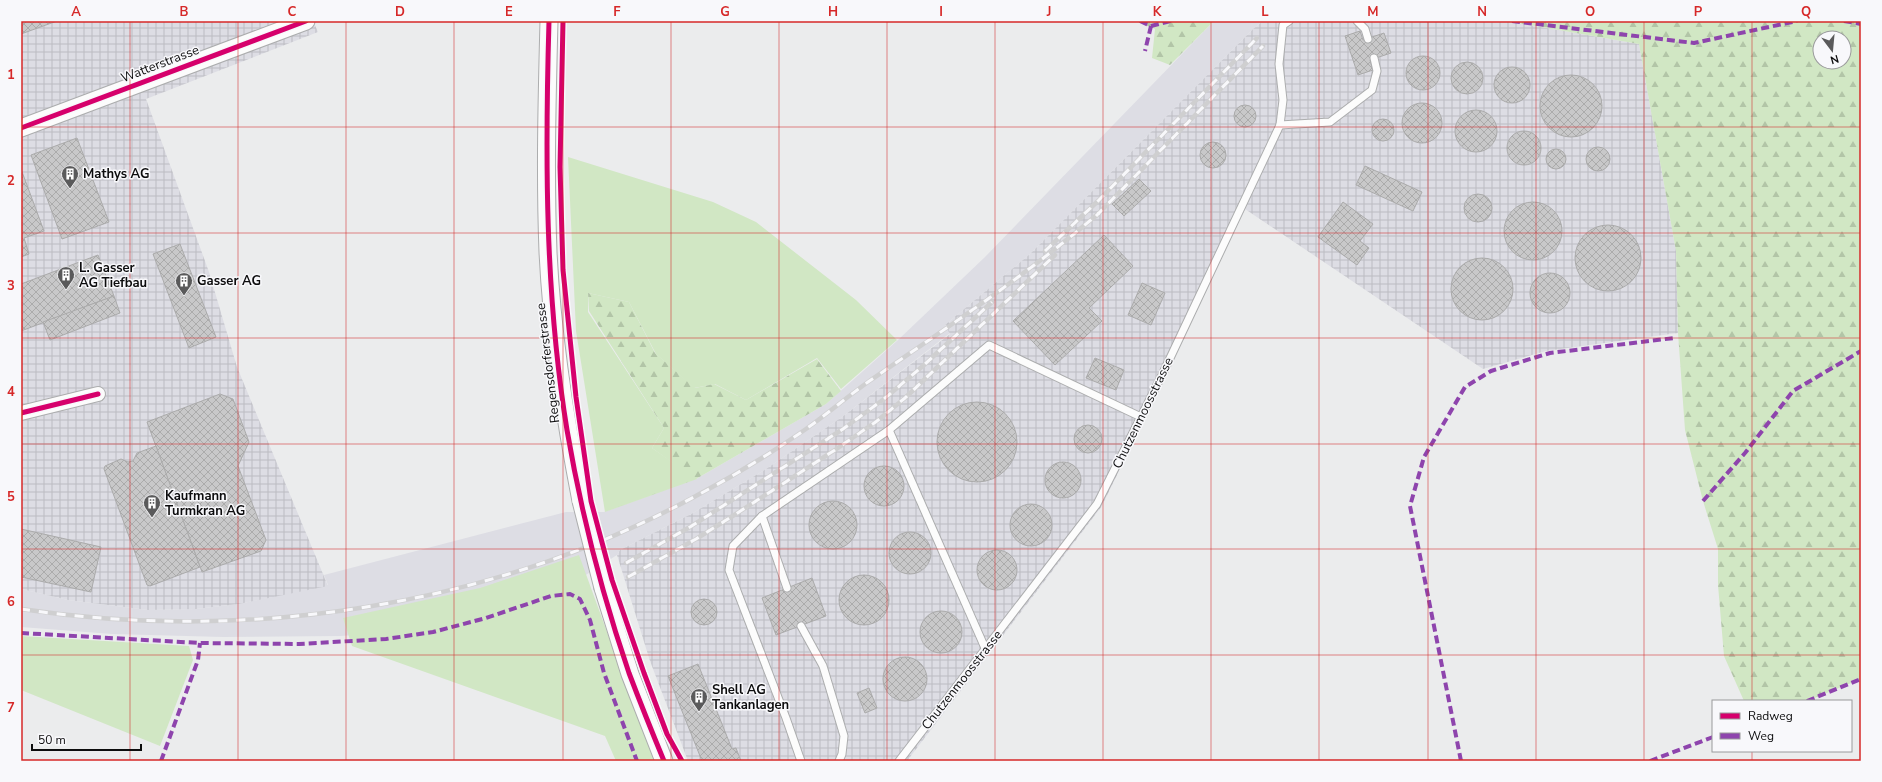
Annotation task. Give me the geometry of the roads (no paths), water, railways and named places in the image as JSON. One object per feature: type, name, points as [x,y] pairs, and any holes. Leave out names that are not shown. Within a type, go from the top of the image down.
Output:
[{"type":"street","name":"Watterstrasse","points":[[21,128],[306,21]]},
{"type":"street","name":"Regensdorferstrasse","points":[[549,21],[547,154],[548,252],[555,341],[567,429],[581,501],[603,588],[630,674],[664,761]]},
{"type":"street","points":[[21,413],[98,394]]},
{"type":"lane","name":"Chutzenmoosstrasse","points":[[899,761],[1097,504],[1141,417],[1280,125],[1284,100],[1279,64],[1283,25],[1289,21]]},
{"type":"lane","points":[[1357,21],[1365,29],[1368,39]]},
{"type":"lane","points":[[1280,125],[1330,122],[1372,90],[1377,71],[1374,58]]},
{"type":"lane","points":[[801,761],[784,710],[729,570],[733,546],[762,516],[890,430],[989,345],[1141,417]]},
{"type":"lane","points":[[890,430],[985,648]]},
{"type":"lane","points":[[762,516],[787,588]]},
{"type":"lane","points":[[801,626],[823,666],[844,736],[842,754],[839,761]]},
{"type":"railway","points":[[1045,251],[1099,200],[1257,38]]},
{"type":"railway","points":[[1096,216],[1263,46]]},
{"type":"railway","points":[[21,609],[107,618],[194,621],[280,618],[366,607],[452,590],[535,566],[616,535],[694,497],[765,456],[806,429],[868,382],[1044,258],[1099,213]]},
{"type":"railway","points":[[628,577],[696,539],[835,450],[877,421],[905,398],[1055,255]]},
{"type":"railway","points":[[626,563],[690,527],[843,429],[884,399],[924,365],[992,302]]},
{"type":"place","name":"Mathys AG","points":[[70,189]]},
{"type":"place","name":"L. Gasser AG Tiefbau","points":[[66,290]]},
{"type":"place","name":"Gasser AG","points":[[184,296]]},
{"type":"place","name":"Kaufmann Turmkran AG","points":[[152,518]]},
{"type":"place","name":"Shell AG Tankanlagen","points":[[699,712]]}]
